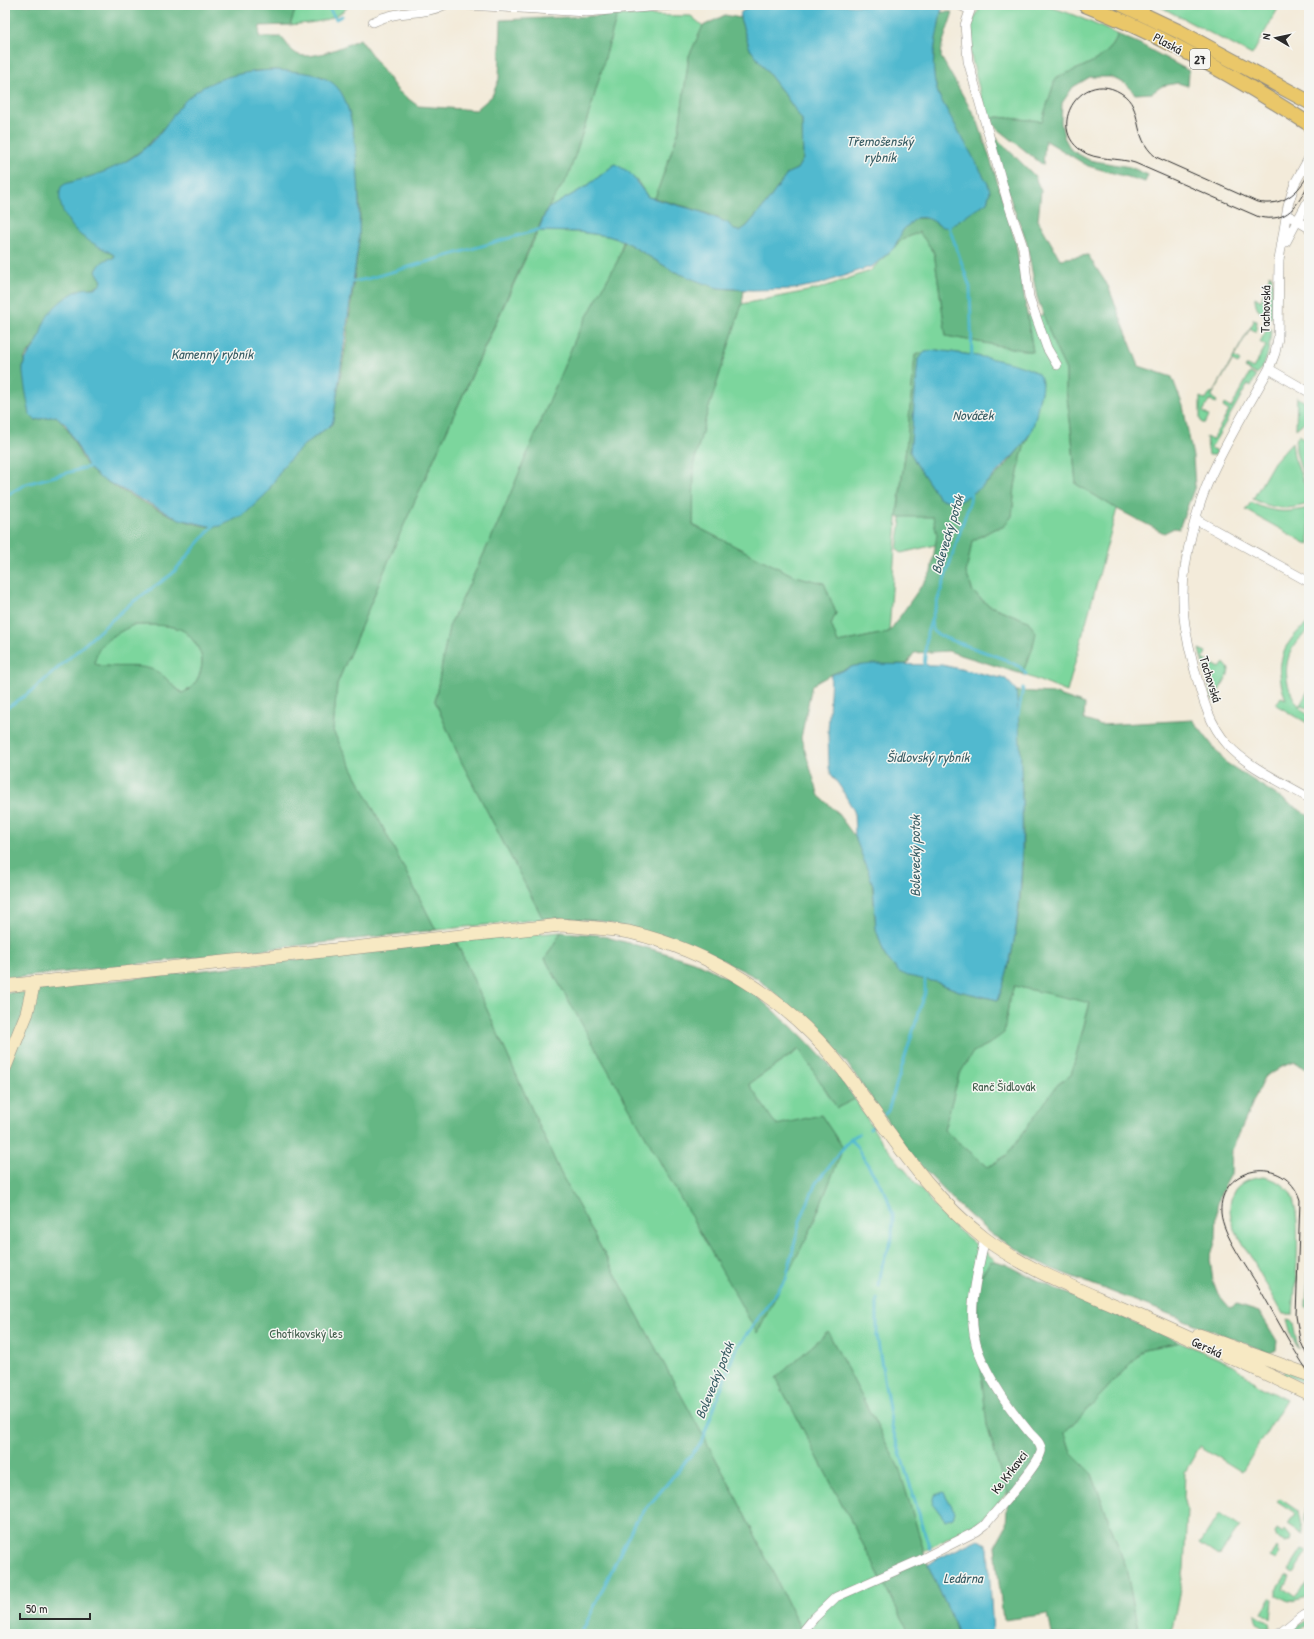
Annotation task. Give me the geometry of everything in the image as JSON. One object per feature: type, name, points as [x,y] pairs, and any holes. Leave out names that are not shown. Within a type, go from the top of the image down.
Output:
[{"type":"main road","name":"Plaská","points":[[1085,5],[1144,30],[1231,76],[1309,124]]},
{"type":"main road","name":"Plaská","points":[[1123,5],[1180,32],[1309,102]]},
{"type":"street","points":[[373,22],[393,14],[423,11],[444,5]]},
{"type":"street","points":[[468,5],[586,12],[673,5]]},
{"type":"street","points":[[959,5],[971,8],[965,25],[968,61],[1007,200],[1023,247],[1029,297],[1047,348],[1057,365]]},
{"type":"street","points":[[1309,158],[1295,183],[1287,214],[1309,228]]},
{"type":"street","name":"Tachovská","points":[[1282,248],[1309,199]]},
{"type":"street","name":"Tachovská","points":[[1287,214],[1278,272],[1278,338],[1269,369],[1215,466],[1197,520],[1185,568],[1183,599],[1184,618],[1189,650],[1208,715],[1217,731],[1239,756],[1309,798]]},
{"type":"street","points":[[1269,369],[1309,392]]},
{"type":"street","points":[[1197,520],[1309,582]]},
{"type":"street","name":"Gerská","points":[[5,986],[561,925],[629,932],[695,953],[732,973],[769,996],[806,1030],[841,1066],[911,1164],[955,1212],[985,1238],[1048,1276],[1309,1394]]},
{"type":"street","points":[[5,1068],[27,1013],[34,982]]},
{"type":"street","name":"Ke Krkavci","points":[[801,1634],[814,1618],[836,1597],[920,1560],[977,1532],[985,1525],[1033,1468],[1041,1452],[1039,1443],[1012,1412],[979,1352],[974,1326],[974,1299],[985,1238]]},
{"type":"street","name":"Gerská","points":[[1103,1300],[1309,1375]]},
{"type":"street","points":[[1279,1634],[1301,1616],[1309,1614]]},
{"type":"green space","points":[[1022,4],[1046,6],[1077,16],[1117,34],[1115,42],[1102,56],[1083,67],[1056,77],[1042,121],[997,117],[987,120],[969,48],[971,25],[981,5]]},
{"type":"green space","points":[[5,5],[297,5],[290,25],[260,26],[259,37],[281,37],[294,52],[300,55],[308,56],[327,52],[360,39],[398,91],[418,106],[476,110],[492,96],[499,79],[501,20],[617,15],[592,104],[568,177],[547,209],[398,538],[337,684],[333,731],[436,930],[5,979]],"holes":[[[276,70],[305,73],[323,77],[347,105],[352,127],[360,211],[359,240],[346,344],[332,424],[304,445],[285,464],[266,494],[213,527],[209,527],[172,516],[131,496],[88,467],[66,427],[56,416],[35,420],[30,415],[23,368],[25,357],[38,341],[89,289],[100,285],[102,281],[96,271],[99,266],[105,261],[114,259],[114,255],[77,232],[99,174],[119,166],[145,148],[170,121],[181,105],[255,71]],[[133,625],[159,625],[173,627],[184,631],[190,637],[199,649],[202,658],[202,667],[199,677],[190,689],[182,693],[160,673],[149,668],[134,666],[102,666],[95,664],[96,657],[103,645],[108,640]]]},
{"type":"green space","points":[[297,5],[350,5],[336,15],[322,21],[290,25]]},
{"type":"green space","points":[[1157,5],[1280,5],[1252,55]]},
{"type":"green space","points":[[941,12],[953,12],[942,45],[941,57],[978,122],[1016,244],[1033,352],[946,336],[934,252],[919,232],[902,240],[894,248],[903,230],[916,218],[929,218],[940,226],[987,202],[990,191],[939,96],[933,64]]},
{"type":"green space","points":[[617,15],[691,16],[703,26],[689,56],[679,130],[655,198],[648,197],[638,182],[615,164],[587,186],[547,209],[568,176],[592,104]]},
{"type":"green space","points":[[725,15],[740,18],[750,49],[802,120],[803,159],[797,169],[788,173],[765,205],[747,226],[740,231],[734,230],[719,219],[698,210],[655,198],[679,130],[689,56],[703,26]]},
{"type":"green space","points":[[1117,34],[1140,44],[1189,71],[1188,86],[1178,83],[1162,86],[1152,93],[1135,94],[1124,83],[1110,77],[1090,77],[1073,87],[1062,103],[1061,122],[1064,137],[1071,150],[1089,160],[1130,167],[1148,175],[1145,182],[1088,166],[1045,140],[1043,165],[987,120],[997,117],[1042,121],[1056,77],[1083,67],[1102,56],[1115,42]]},
{"type":"green space","points":[[990,132],[1034,175],[1041,191],[1038,220],[1060,259],[1088,255],[1108,286],[1139,366],[1172,377],[1183,406],[1193,457],[1195,486],[1179,529],[1174,528],[1164,533],[1117,509],[1076,484],[1066,390],[1066,370],[1055,347],[1037,297],[1026,240],[1012,204]]},
{"type":"green space","points":[[538,231],[579,232],[608,236],[623,241],[618,260],[577,335],[496,528],[449,627],[435,701],[460,759],[543,919],[436,930],[333,731],[337,684],[398,538]]},
{"type":"green space","points":[[919,232],[934,252],[946,336],[1033,352],[1027,316],[1044,315],[1055,347],[1066,370],[1066,390],[1076,484],[1117,509],[1067,692],[1022,674],[1032,650],[1035,633],[1028,621],[988,605],[973,592],[966,573],[972,541],[994,529],[1003,527],[1012,516],[1015,486],[1022,453],[1033,424],[1041,392],[1020,366],[972,355],[937,350],[915,355],[907,440],[898,506],[889,632],[838,643],[831,624],[836,613],[824,583],[794,576],[693,525],[694,463],[706,417],[742,304],[818,289],[870,271],[902,240]]},
{"type":"green space","points":[[624,241],[673,271],[718,288],[744,290],[742,304],[706,417],[694,463],[693,525],[794,576],[824,583],[836,613],[831,624],[838,643],[889,632],[931,572],[937,535],[933,517],[897,517],[907,440],[915,355],[925,352],[918,359],[910,452],[939,498],[956,503],[978,490],[1006,465],[1015,455],[1029,434],[1022,453],[1015,486],[1012,516],[1003,527],[994,529],[972,541],[966,573],[973,592],[988,605],[1028,621],[1036,633],[1032,650],[1022,674],[948,651],[914,653],[907,664],[854,666],[832,674],[812,685],[801,738],[819,796],[835,810],[855,837],[872,879],[876,929],[885,956],[899,972],[936,982],[959,991],[998,1000],[1009,963],[1017,925],[1021,886],[1023,847],[1021,769],[1016,691],[1053,693],[1085,704],[1084,720],[1101,725],[1193,720],[1225,762],[1309,816],[1309,1070],[1294,1062],[1281,1067],[1264,1077],[1232,1150],[1231,1174],[1220,1195],[1217,1207],[1216,1239],[1210,1259],[1213,1281],[1218,1294],[1230,1308],[1237,1304],[1259,1311],[1277,1341],[1276,1350],[1270,1353],[1050,1268],[992,1235],[960,1207],[915,1160],[846,1062],[811,1025],[757,978],[705,951],[659,936],[601,921],[561,918],[543,919],[460,759],[435,701],[449,627],[496,528],[577,335],[618,260]],"holes":[[[1014,986],[1090,1003],[1071,1075],[1058,1084],[1007,1155],[988,1167],[944,1130],[959,1075],[973,1052],[989,1044],[1004,1033],[1009,1001]]]},
{"type":"green space","points":[[1270,274],[1272,278],[1272,317],[1270,318],[1263,315],[1259,310],[1255,297],[1261,301]]},
{"type":"green space","points":[[1252,319],[1257,321],[1256,332],[1250,328],[1254,321]]},
{"type":"green space","points":[[1267,329],[1271,329],[1268,354],[1260,371],[1256,374],[1245,368],[1247,365],[1253,368],[1266,346],[1260,342]]},
{"type":"green space","points":[[1247,333],[1234,357],[1240,361],[1238,364],[1232,361],[1216,388]]},
{"type":"green space","points":[[1250,373],[1256,376],[1251,386],[1248,384],[1211,448],[1217,451],[1215,455],[1209,455],[1206,437],[1212,440],[1229,411],[1223,407],[1224,404],[1231,408]]},
{"type":"green space","points":[[1214,392],[1211,397],[1217,401],[1216,403],[1209,400],[1203,412],[1209,416],[1205,423],[1202,423],[1200,419],[1200,397],[1206,400],[1210,393]]},
{"type":"green space","points":[[1297,397],[1309,405],[1309,418],[1296,429]]},
{"type":"green space","points":[[1299,435],[1309,441],[1309,488],[1296,453],[1296,440]]},
{"type":"green space","points":[[1292,442],[1294,457],[1309,496],[1309,504],[1281,508],[1253,499],[1274,462]]},
{"type":"green space","points":[[910,452],[939,498],[939,544],[901,553],[897,549]]},
{"type":"green space","points":[[1251,502],[1258,506],[1279,511],[1293,511],[1309,508],[1309,545],[1246,510]]},
{"type":"green space","points":[[1309,623],[1309,631],[1299,640],[1292,650],[1286,673],[1288,685],[1293,696],[1300,707],[1309,716],[1309,724],[1276,705],[1281,697],[1286,699],[1280,677],[1282,656],[1292,638]]},
{"type":"green space","points":[[133,625],[159,625],[173,627],[184,631],[190,637],[201,654],[202,667],[199,677],[190,689],[182,693],[163,676],[135,667],[102,666],[94,664],[98,650],[102,644]]},
{"type":"green space","points":[[1199,649],[1206,652],[1203,659],[1220,668],[1224,663],[1229,669],[1228,675],[1213,701]]},
{"type":"green space","points":[[1309,689],[1309,710],[1300,705]]},
{"type":"green space","points":[[561,932],[545,959],[757,1332],[811,1229],[843,1148],[821,1115],[776,1126],[749,1084],[800,1049],[837,1107],[855,1099],[879,1138],[945,1219],[996,1261],[990,1262],[987,1425],[1003,1482],[1008,1492],[981,1521],[924,1551],[899,1468],[828,1332],[776,1378],[910,1634],[803,1634],[732,1489],[561,1174],[456,941]]},
{"type":"green space","points":[[561,932],[599,935],[655,950],[700,964],[750,990],[801,1035],[835,1071],[855,1099],[837,1108],[799,1049],[749,1084],[776,1125],[821,1115],[843,1148],[811,1229],[757,1333],[545,959]]},
{"type":"green space","name":"Chotíkovský les","points":[[456,941],[561,1174],[732,1489],[803,1634],[5,1634],[5,993]]},
{"type":"green space","name":"Ranč Šídlovák","points":[[1014,986],[1090,1002],[1071,1075],[1007,1155],[988,1167],[944,1130],[959,1075],[973,1052],[989,1044],[1007,1017],[1009,1001]]},
{"type":"green space","points":[[1263,1177],[1272,1179],[1286,1187],[1291,1194],[1295,1205],[1297,1219],[1297,1252],[1293,1314],[1283,1314],[1236,1231],[1230,1212],[1230,1203],[1237,1188],[1243,1183],[1252,1179]]},
{"type":"green space","points":[[1309,1260],[1309,1307],[1306,1307],[1306,1304]]},
{"type":"green space","points":[[996,1261],[1052,1287],[1181,1342],[1144,1349],[1065,1433],[1071,1453],[1092,1474],[1126,1568],[1139,1634],[1052,1634],[1048,1614],[1003,1620],[995,1546],[1006,1526],[1008,1492],[1003,1482],[987,1425],[982,1381],[976,1285],[990,1262]]},
{"type":"green space","points":[[1287,1319],[1291,1320],[1293,1323],[1298,1348],[1292,1337]]},
{"type":"green space","points":[[828,1332],[899,1468],[928,1565],[959,1634],[910,1634],[776,1378]]},
{"type":"green space","points":[[1181,1342],[1233,1365],[1259,1386],[1286,1400],[1242,1472],[1200,1446],[1185,1472],[1184,1497],[1187,1509],[1184,1569],[1171,1634],[1139,1634],[1126,1568],[1092,1474],[1071,1453],[1065,1433],[1144,1349]]},
{"type":"green space","points":[[1285,1370],[1306,1379],[1307,1384],[1289,1377],[1281,1378]]},
{"type":"green space","points":[[1280,1498],[1298,1510],[1303,1534],[1288,1524],[1295,1513],[1277,1501]]},
{"type":"green space","points":[[1305,1509],[1309,1512],[1309,1529],[1304,1520]]},
{"type":"green space","points":[[1220,1513],[1240,1526],[1219,1556],[1200,1543]]},
{"type":"green space","points":[[1277,1529],[1283,1533],[1285,1530],[1291,1537],[1290,1541],[1284,1542],[1277,1538],[1275,1533]]},
{"type":"green space","points":[[1276,1547],[1279,1554],[1276,1560],[1270,1557]]},
{"type":"green space","points":[[1302,1550],[1307,1552],[1293,1573],[1289,1570]]},
{"type":"green space","points":[[1286,1575],[1290,1577],[1284,1588],[1296,1597],[1309,1581],[1309,1597],[1288,1602],[1277,1596],[1277,1589]]},
{"type":"green space","points":[[1271,1597],[1273,1599],[1271,1619],[1262,1612]]},
{"type":"green space","points":[[1255,1613],[1269,1623],[1270,1628],[1261,1626],[1257,1622]]},
{"type":"green space","points":[[1309,1619],[1309,1624],[1297,1631],[1293,1629]]},
{"type":"water","name":"Třemošenský rybník","points":[[759,5],[949,6],[942,9],[935,44],[933,64],[936,85],[939,96],[988,184],[990,191],[987,202],[950,227],[942,226],[932,220],[916,218],[903,230],[894,248],[873,266],[820,284],[794,289],[752,290],[718,288],[673,271],[624,241],[608,236],[579,232],[538,231],[547,209],[587,186],[615,164],[629,172],[648,197],[699,211],[728,223],[734,230],[740,231],[747,226],[765,205],[788,173],[797,169],[803,159],[802,120],[750,49],[740,18],[741,12]]},
{"type":"water","name":"Kamenný rybník","points":[[276,70],[308,73],[324,78],[337,87],[344,99],[350,116],[357,159],[359,240],[332,424],[304,445],[285,464],[266,494],[245,514],[221,526],[213,527],[179,519],[100,478],[89,468],[66,425],[56,416],[35,420],[30,415],[24,383],[23,367],[26,359],[40,336],[43,325],[50,312],[63,300],[79,290],[95,288],[98,286],[102,281],[96,271],[103,262],[114,258],[114,255],[85,238],[73,227],[66,217],[61,205],[61,187],[65,184],[117,166],[136,155],[155,138],[191,95],[213,82],[238,74]]},
{"type":"water","name":"Nováček","points":[[936,350],[989,358],[1018,365],[1030,369],[1038,374],[1042,383],[1037,413],[1031,431],[1024,442],[1014,455],[984,485],[956,503],[939,498],[910,452],[918,359],[925,352]]},
{"type":"water","name":"Šidlovský rybník","points":[[873,664],[942,665],[1006,679],[1016,690],[1022,799],[1021,875],[1012,951],[998,1000],[959,991],[936,982],[908,976],[899,972],[885,956],[876,929],[873,885],[855,837],[854,811],[831,774],[829,768],[828,733],[831,675],[854,666]]},
{"type":"water","points":[[944,1492],[955,1512],[953,1517],[945,1520],[933,1504],[935,1495]]},
{"type":"water","name":"Ledárna","points":[[978,1539],[986,1544],[988,1548],[993,1634],[959,1634],[928,1565],[935,1560]]},
{"type":"waterway","points":[[330,10],[336,19],[342,16]]},
{"type":"waterway","name":"Bolevecký potok","points":[[948,224],[970,287],[972,359]]},
{"type":"waterway","points":[[350,282],[367,279],[541,229]]},
{"type":"waterway","points":[[5,496],[26,484],[92,466]]},
{"type":"waterway","name":"Bolevecký potok","points":[[924,668],[927,633],[970,501],[971,492]]},
{"type":"waterway","points":[[5,709],[32,691],[130,604],[172,574],[214,525]]},
{"type":"waterway","points":[[931,622],[934,632],[945,638],[1004,659],[1020,667],[1026,674]]},
{"type":"waterway","points":[[1015,718],[1018,715],[1023,688]]},
{"type":"waterway","name":"Bolevecký potok","points":[[885,1114],[888,1111],[925,993],[925,975]]},
{"type":"waterway","name":"Bolevecký potok","points":[[870,1129],[873,1126]]},
{"type":"waterway","name":"Bolevecký potok","points":[[581,1634],[635,1522],[701,1443],[735,1351],[786,1279],[800,1221],[816,1183],[851,1138],[859,1134]]},
{"type":"waterway","points":[[851,1138],[886,1194],[893,1215],[892,1238],[882,1266],[879,1286]]},
{"type":"waterway","points":[[877,1299],[877,1336],[892,1427],[930,1549]]},
{"type":"tram line","points":[[1309,173],[1300,187],[1282,201],[1274,203],[1257,202],[1156,157],[1148,149],[1143,140],[1133,106],[1121,93],[1107,87],[1093,88],[1082,94],[1073,104],[1068,116],[1067,128],[1071,141],[1082,151],[1100,158],[1135,163],[1259,217],[1277,217],[1290,211],[1296,205],[1309,183]]},
{"type":"tram line","points":[[1309,1360],[1300,1340],[1296,1316],[1300,1200],[1292,1185],[1281,1176],[1268,1171],[1254,1171],[1241,1176],[1230,1184],[1223,1197],[1221,1213],[1223,1222],[1236,1251],[1258,1286],[1295,1352],[1309,1373]]}]
